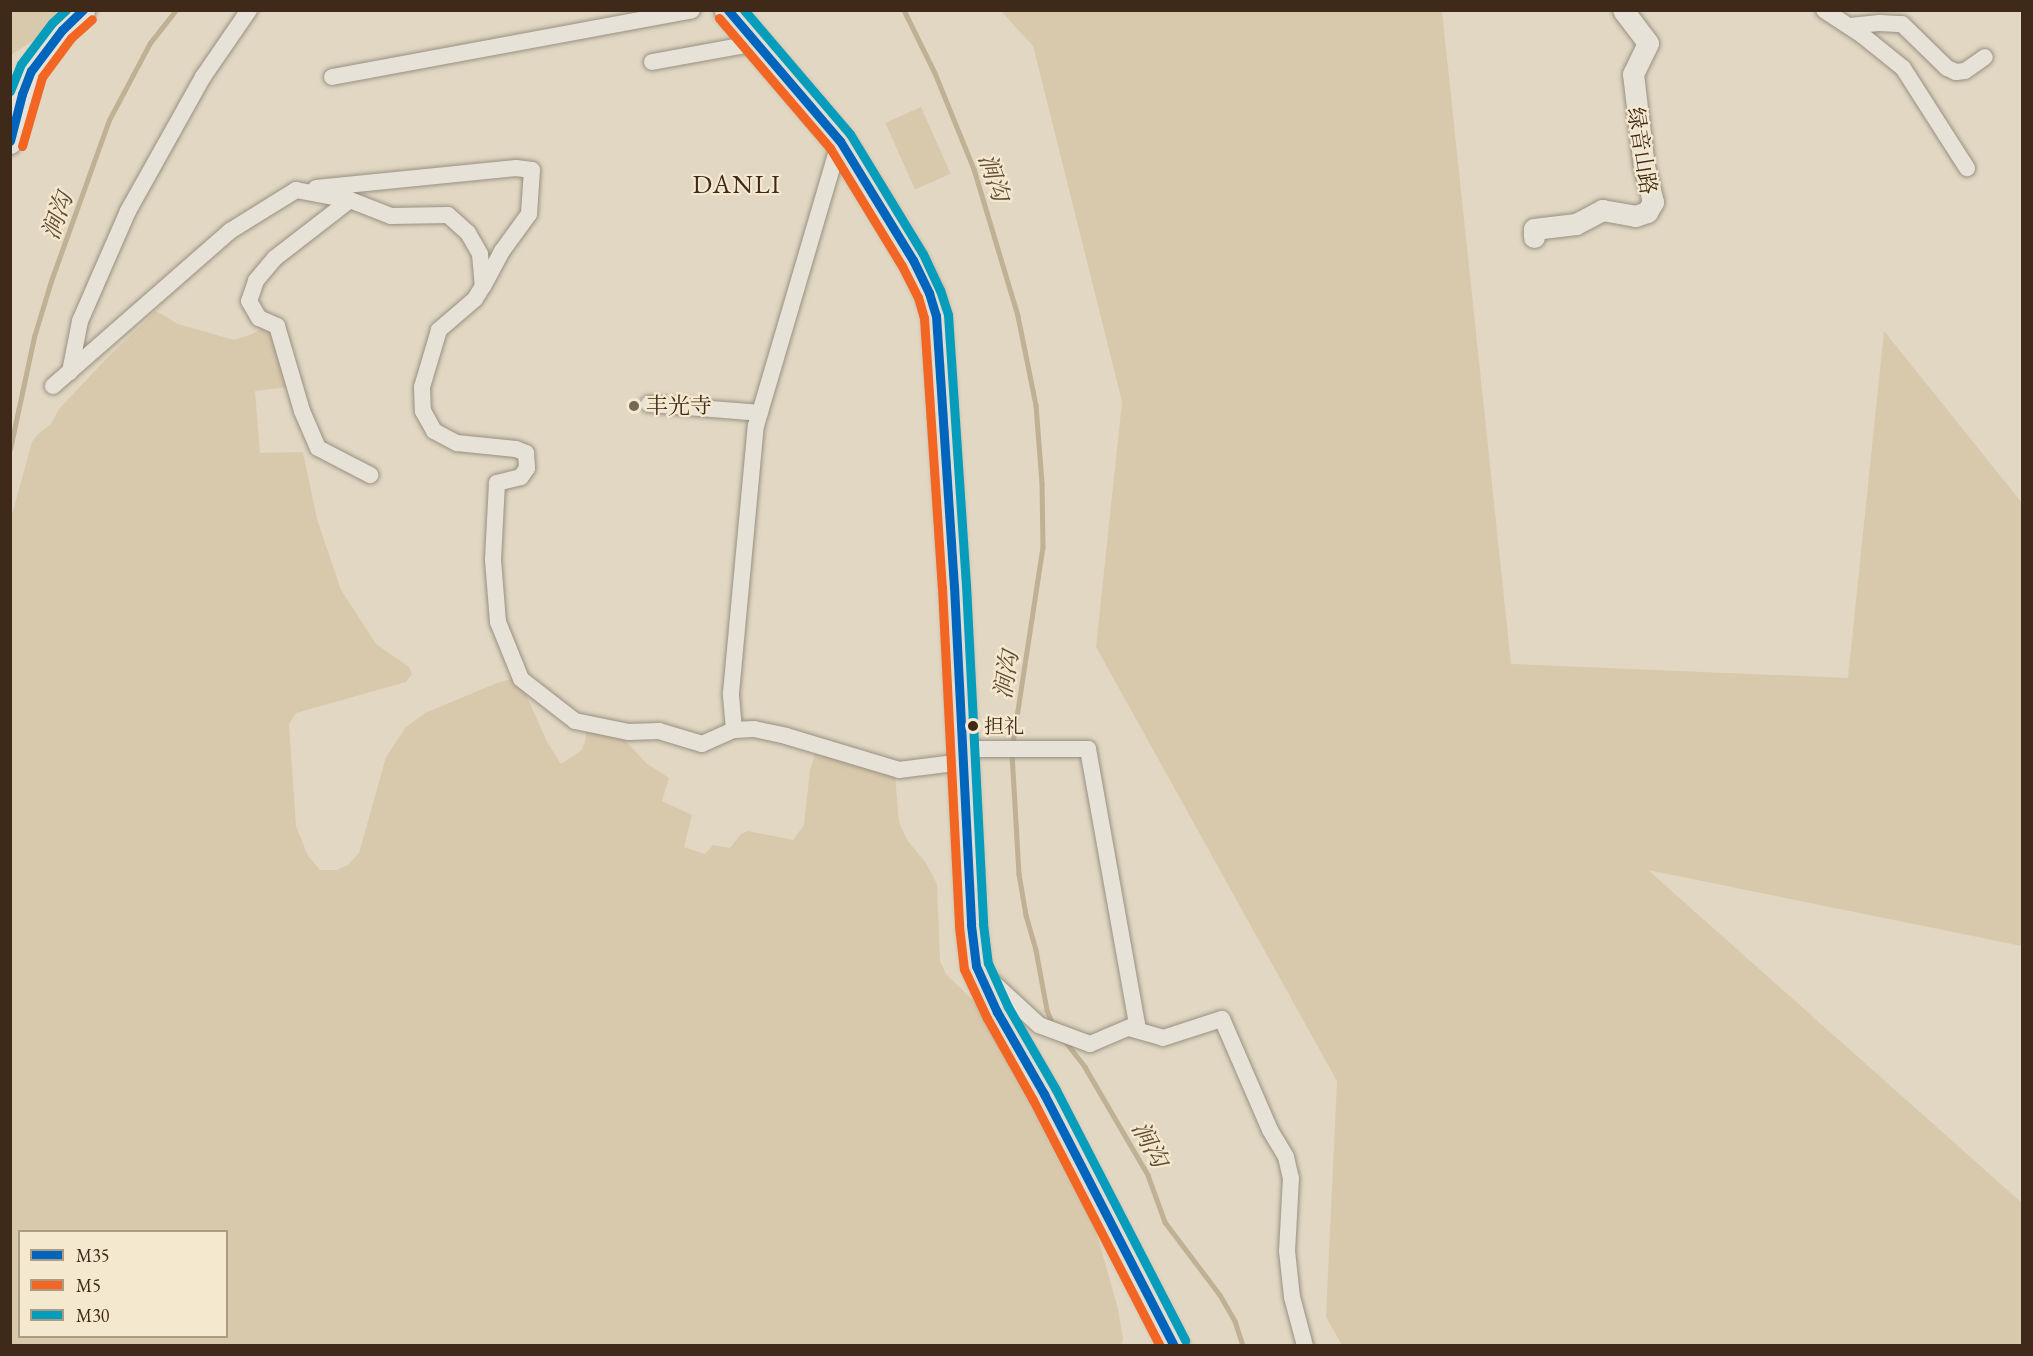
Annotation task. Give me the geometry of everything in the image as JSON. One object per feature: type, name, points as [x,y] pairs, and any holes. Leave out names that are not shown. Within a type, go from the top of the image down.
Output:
[{"type":"highway","points":[[728,10],[840,141],[913,260],[929,293],[936,316],[971,926],[976,966],[997,1012],[1055,1114],[1174,1346]]},
{"type":"street","points":[[10,143],[22,94],[31,71],[62,30],[84,10]]},
{"type":"street","points":[[70,372],[80,321],[128,211],[203,77],[249,10]]},
{"type":"street","points":[[332,77],[692,10]]},
{"type":"street","name":"绿音山路","points":[[1534,237],[1534,229],[1576,224],[1602,210],[1635,216],[1647,212],[1653,202],[1644,167],[1633,74],[1648,43],[1623,10]]},
{"type":"street","points":[[1824,10],[1850,26],[1903,69],[1967,168]]},
{"type":"street","points":[[1850,26],[1880,23],[1902,24],[1947,68],[1956,72],[1965,71],[1985,57]]},
{"type":"street","points":[[652,62],[757,43]]},
{"type":"street","points":[[734,730],[731,693],[755,437],[760,413],[840,141]]},
{"type":"street","points":[[53,386],[230,231],[296,190],[516,168],[532,170],[529,214],[502,251],[475,299],[439,330],[422,387],[423,411],[434,432],[457,442],[516,448],[526,453],[527,468],[521,477],[497,483],[493,560],[498,622],[521,679],[575,721],[628,732],[660,731],[702,744],[734,730],[754,729],[786,736],[898,770],[992,747],[1088,749],[1137,1024],[1090,1044],[1039,1025],[976,966]]},
{"type":"street","points":[[296,190],[350,200],[391,216],[448,215],[468,233],[480,254],[483,286]]},
{"type":"street","points":[[350,200],[276,258],[255,281],[249,301],[259,318],[277,326],[302,411],[318,448],[370,475]]},
{"type":"street","points":[[649,404],[760,413]]},
{"type":"street","points":[[1129,1028],[1163,1038],[1222,1019],[1270,1130],[1286,1157],[1291,1178],[1287,1251],[1292,1297],[1305,1346]]},
{"type":"shaded area","points":[[11,11],[72,11],[45,33],[11,55]]},
{"type":"shaded area","points":[[1001,11],[1442,11],[1511,664],[1848,678],[1884,331],[2022,503],[2022,946],[1648,870],[2022,1203],[2022,1345],[1342,1345],[1326,1317],[1337,1081],[1096,647],[1122,402],[1033,46]]},
{"type":"shaded area","points":[[921,107],[951,174],[915,190],[885,123]]},
{"type":"shaded area","points":[[156,311],[178,324],[234,340],[252,334],[270,324],[288,387],[255,391],[260,453],[303,452],[317,519],[341,590],[376,644],[409,667],[412,674],[406,682],[296,713],[289,724],[296,826],[308,856],[320,870],[337,870],[348,865],[359,853],[386,757],[406,727],[425,713],[512,679],[522,685],[547,742],[561,764],[582,750],[586,738],[586,719],[623,738],[646,763],[669,778],[662,801],[692,815],[684,847],[705,854],[713,845],[730,848],[741,834],[748,831],[793,840],[804,825],[810,770],[817,749],[895,775],[899,822],[907,840],[926,863],[937,884],[940,961],[946,974],[986,1013],[1008,1043],[1092,1217],[1118,1309],[1123,1339],[1121,1346],[11,1346],[11,518],[32,442],[51,424],[59,409]]},
{"type":"waterway","name":"涧沟","points":[[10,449],[34,337],[51,281],[109,120],[150,43],[176,10]]},
{"type":"waterway","name":"涧沟","points":[[904,10],[935,73],[974,169],[1018,316],[1036,405],[1042,483],[1043,547],[1013,744]]},
{"type":"waterway","name":"涧沟","points":[[1012,753],[1019,874],[1047,1010],[1053,1025]]},
{"type":"waterway","name":"涧沟","points":[[1065,1041],[1085,1067],[1148,1175],[1165,1222],[1220,1295],[1235,1321],[1243,1346]]},
{"type":"transit line","name":"M30","points":[[10,91],[21,64],[52,23],[66,10]]},
{"type":"transit line","name":"M35","points":[[10,141],[22,94],[31,71],[62,30],[83,10]]},
{"type":"transit line","name":"M35","points":[[728,10],[840,141],[913,260],[929,293],[936,316],[954,586],[971,925],[976,966],[997,1012],[1044,1094],[1174,1346]]},
{"type":"transit line","name":"M30","points":[[744,10],[850,134],[923,254],[940,290],[948,315],[966,585],[983,924],[988,963],[1008,1007],[1055,1088],[1185,1340]]},
{"type":"transit line","name":"M5","points":[[719,18],[830,148],[902,266],[918,297],[924,318],[942,587],[959,926],[964,969],[987,1018],[1033,1100],[1160,1346]]},
{"type":"transit line","name":"M5","points":[[22,146],[42,77],[71,38],[92,19]]},
{"type":"place","name":"丰光寺","points":[[634,406]]},
{"type":"place","name":"担礼","points":[[973,726]]},
{"type":"district","name":"DANLI","points":[[737,185]]}]
